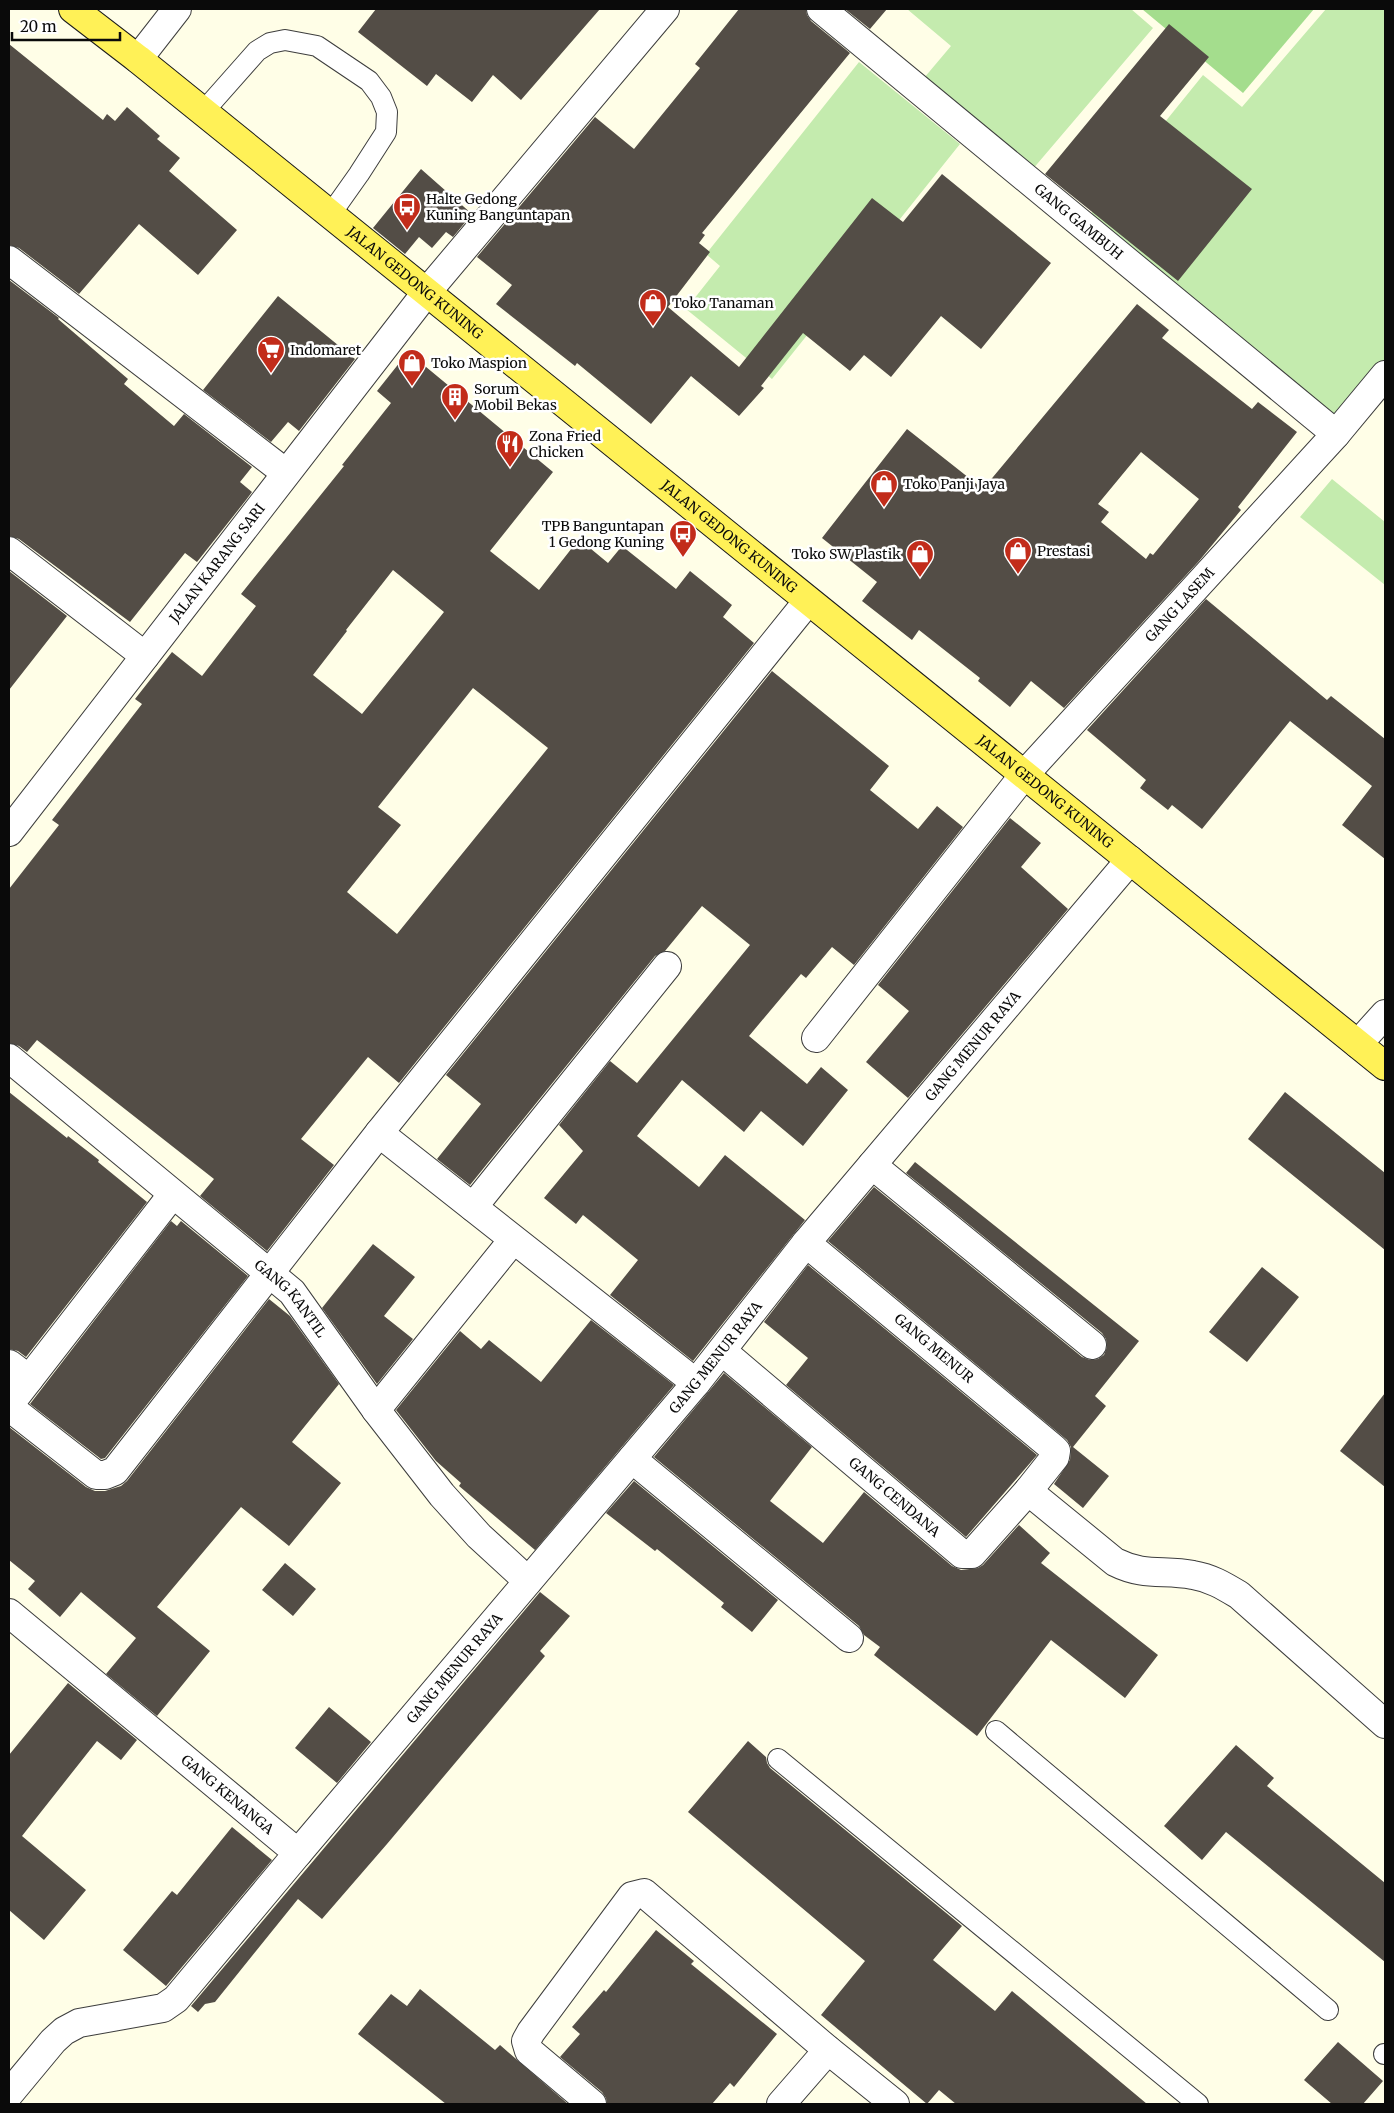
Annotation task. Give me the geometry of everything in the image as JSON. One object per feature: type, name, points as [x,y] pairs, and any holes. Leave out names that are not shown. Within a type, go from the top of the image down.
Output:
[{"type":"main road","name":"JALAN GEDONG KUNING","points":[[73,9],[138,59],[426,294],[1385,1066]]},
{"type":"street","points":[[138,59],[177,9]]},
{"type":"street","name":"JALAN KARANG SARI","points":[[9,832],[426,294],[665,9]]},
{"type":"street","name":"GANG GAMBUH","points":[[821,9],[1336,434]]},
{"type":"street","points":[[9,260],[286,473]]},
{"type":"street","name":"GANG LASEM","points":[[816,1038],[1024,775],[1336,434],[1385,375]]},
{"type":"street","points":[[9,551],[145,656]]},
{"type":"street","points":[[172,1195],[19,1371],[9,1406],[96,1475],[105,1476],[115,1471],[379,1134],[808,601]]},
{"type":"street","name":"GANG MENUR RAYA","points":[[298,1854],[722,1351],[806,1243],[1130,860]]},
{"type":"street","points":[[473,1207],[668,966]]},
{"type":"street","points":[[1358,1044],[1385,1014]]},
{"type":"street","name":"GANG KANTIL","points":[[9,1058],[172,1195],[292,1292],[376,1410],[442,1494],[479,1536],[528,1581]]},
{"type":"street","points":[[379,1134],[696,1382]]},
{"type":"street","points":[[872,1165],[1092,1345]]},
{"type":"street","points":[[376,1410],[513,1240]]},
{"type":"street","name":"GANG MENUR","points":[[806,1243],[1046,1442],[1056,1451],[1055,1457]]},
{"type":"street","name":"GANG CENDANA","points":[[722,1351],[962,1554],[972,1554],[1028,1492],[1055,1457]]},
{"type":"street","points":[[632,1459],[849,1638]]},
{"type":"street","points":[[1028,1492],[1115,1562],[1131,1570],[1191,1574],[1218,1582],[1232,1591],[1385,1724]]},
{"type":"street","name":"GANG KENANGA","points":[[9,1613],[298,1854]]},
{"type":"street","points":[[9,2094],[53,2041],[64,2031],[79,2023],[163,2008],[176,1999],[298,1854]]},
{"type":"street","points":[[592,2104],[529,2051],[526,2040],[530,2032],[632,1896],[638,1893],[644,1893],[828,2050],[895,2104]]},
{"type":"street","points":[[780,2104],[828,2050]]},
{"type":"lane","points":[[203,112],[257,51],[270,43],[285,40],[317,46],[369,81],[387,112],[386,132],[330,215]]},
{"type":"lane","points":[[996,1731],[1328,2010]]},
{"type":"lane","points":[[778,1760],[1198,2104]]},
{"type":"green space","points":[[907,9],[1131,9],[1153,28],[1032,170],[924,78],[951,46]]},
{"type":"green space","points":[[1142,9],[1314,9],[1243,93]]},
{"type":"green space","points":[[1326,9],[1385,9],[1385,360],[1334,420],[1089,216],[1203,75],[1242,107]]},
{"type":"green space","points":[[859,62],[960,144],[772,379],[686,309],[720,266],[706,254]]},
{"type":"green space","points":[[1332,479],[1385,522],[1385,585],[1300,517]]},
{"type":"building","points":[[376,9],[600,9],[521,100],[493,75],[472,102],[436,74],[427,86],[358,32]]},
{"type":"building","points":[[739,9],[806,9],[811,21],[850,53],[702,233],[705,235],[699,243],[710,252],[668,307],[739,367],[872,198],[903,222],[942,174],[1051,263],[981,349],[941,316],[891,377],[864,355],[850,371],[803,333],[761,386],[764,388],[739,416],[691,376],[651,424],[577,363],[575,366],[496,304],[512,285],[477,257],[595,117],[634,149],[700,68],[695,64]]},
{"type":"building","points":[[845,9],[887,9],[870,29]]},
{"type":"building","points":[[1169,24],[1209,57],[1160,116],[1252,189],[1178,281],[1045,174]]},
{"type":"building","points":[[9,44],[103,120],[107,114],[115,121],[127,107],[160,136],[157,139],[180,158],[169,171],[237,230],[198,275],[139,224],[79,294],[19,248],[9,245]]},
{"type":"building","points":[[421,169],[472,214],[453,237],[446,232],[432,248],[419,237],[405,254],[373,228]]},
{"type":"building","points":[[9,280],[59,318],[128,379],[124,384],[174,426],[184,414],[252,467],[240,482],[252,492],[246,500],[197,562],[185,553],[130,622],[19,539],[9,536]]},
{"type":"building","name":"Indomaret","points":[[278,296],[355,359],[299,431],[288,422],[271,442],[203,390]]},
{"type":"building","points":[[1137,304],[1169,330],[1162,338],[1252,409],[1258,402],[1297,432],[1238,507],[1241,510],[1199,561],[1064,708],[1031,681],[1010,707],[978,681],[980,678],[919,630],[912,640],[862,601],[877,582],[822,538],[907,429],[983,489]],"holes":[[[1141,452],[1199,499],[1153,555],[1150,553],[1146,559],[1101,522],[1109,512],[1098,504]]]},
{"type":"building","points":[[408,352],[553,472],[490,551],[539,590],[579,539],[608,563],[622,546],[676,589],[690,571],[732,605],[723,617],[754,643],[399,1083],[368,1057],[301,1139],[334,1165],[267,1251],[200,1196],[214,1179],[37,1040],[27,1052],[19,1046],[9,1043],[9,889],[59,825],[52,820],[142,704],[135,699],[172,652],[202,676],[256,606],[241,594],[344,466],[342,465],[391,403],[377,391]],"holes":[[[393,570],[444,612],[362,714],[313,675]],[[473,688],[548,748],[397,934],[347,892],[401,825],[378,807]]]},
{"type":"building","points":[[9,571],[67,616],[9,690]]},
{"type":"building","points":[[1206,599],[1327,700],[1331,696],[1385,739],[1385,859],[1342,825],[1372,786],[1290,721],[1202,829],[1172,805],[1168,810],[1140,788],[1146,780],[1087,730]]},
{"type":"building","points":[[772,671],[889,766],[870,790],[918,829],[937,806],[963,827],[854,965],[832,947],[806,978],[801,974],[749,1036],[807,1084],[821,1067],[848,1090],[803,1146],[761,1111],[744,1132],[682,1080],[637,1136],[699,1187],[725,1155],[805,1220],[693,1361],[610,1295],[638,1260],[583,1215],[576,1224],[544,1198],[583,1151],[559,1125],[610,1061],[637,1083],[750,945],[702,906],[665,951],[655,956],[470,1185],[437,1159],[481,1104],[446,1075]]},
{"type":"building","points":[[1010,818],[1041,843],[1021,867],[1068,909],[908,1098],[866,1062],[909,1011],[878,985]]},
{"type":"building","points":[[9,1092],[67,1138],[68,1136],[99,1160],[98,1162],[147,1202],[26,1357],[18,1351],[9,1349]]},
{"type":"building","points":[[1285,1092],[1385,1173],[1385,1250],[1248,1139]]},
{"type":"building","points":[[915,1162],[1139,1341],[1095,1396],[1106,1406],[1073,1447],[1109,1476],[1083,1508],[1054,1484],[1070,1460],[1071,1447],[1067,1440],[828,1241],[874,1187],[1082,1357],[1090,1360],[1098,1359],[1104,1355],[1107,1347],[1106,1339],[1102,1333],[906,1173]]},
{"type":"building","points":[[171,1221],[177,1226],[181,1221],[248,1276],[105,1458],[101,1459],[30,1404]]},
{"type":"building","points":[[373,1244],[415,1277],[384,1316],[413,1339],[377,1384],[322,1308]]},
{"type":"building","points":[[808,1265],[1037,1455],[966,1537],[786,1385],[808,1358],[764,1322]]},
{"type":"building","points":[[1262,1267],[1299,1297],[1247,1362],[1209,1332]]},
{"type":"building","points":[[269,1299],[290,1316],[339,1384],[292,1442],[341,1483],[289,1546],[241,1507],[157,1607],[210,1651],[157,1716],[106,1674],[136,1638],[81,1592],[60,1617],[28,1589],[35,1581],[9,1560],[9,1427],[86,1487],[95,1491],[105,1491],[121,1486],[127,1481]]},
{"type":"building","points":[[591,1320],[674,1385],[535,1550],[459,1486],[461,1483],[436,1461],[396,1410],[460,1331],[481,1349],[489,1340],[541,1382]]},
{"type":"building","points":[[724,1373],[812,1447],[770,1501],[823,1543],[864,1492],[952,1566],[961,1570],[978,1568],[983,1565],[1019,1525],[1050,1553],[1041,1563],[1158,1655],[1125,1698],[1051,1640],[977,1736],[874,1655],[880,1647],[864,1635],[859,1626],[654,1457]]},
{"type":"building","points":[[1385,1393],[1385,1487],[1340,1451]]},
{"type":"building","points":[[634,1481],[778,1600],[752,1632],[721,1607],[724,1603],[657,1549],[655,1551],[606,1513]]},
{"type":"building","points":[[285,1563],[316,1589],[293,1616],[262,1590]]},
{"type":"building","points":[[540,1592],[570,1616],[540,1651],[545,1656],[322,1919],[298,1899],[215,2002],[205,2004],[198,2012],[191,2006]]},
{"type":"building","points":[[68,1683],[137,1740],[121,1760],[97,1741],[22,1836],[86,1890],[44,1940],[9,1910],[9,1755]]},
{"type":"building","points":[[329,1707],[371,1742],[337,1783],[295,1748]]},
{"type":"building","points":[[748,1741],[766,1757],[770,1768],[962,1926],[933,1960],[995,2011],[1012,1991],[1147,2104],[956,2104],[939,2090],[927,2104],[821,2015],[865,1961],[688,1812]]},
{"type":"building","points":[[1236,1745],[1274,1778],[1267,1786],[1385,1883],[1385,1962],[1226,1832],[1202,1860],[1164,1826]]},
{"type":"building","points":[[232,1827],[272,1860],[166,1986],[123,1950],[172,1891],[177,1895]]},
{"type":"building","points":[[656,1930],[694,1961],[691,1964],[777,2034],[734,2087],[730,2083],[712,2104],[607,2104],[602,2092],[560,2057],[580,2034],[572,2027],[604,1990],[606,1992]]},
{"type":"building","points":[[420,1989],[495,2050],[500,2045],[568,2104],[446,2104],[358,2034],[391,1994],[407,2006]]},
{"type":"building","points":[[1338,2042],[1383,2081],[1363,2104],[1332,2104],[1304,2080]]},
{"type":"place","name":"Halte Gedong Kuning Banguntapan","points":[[407,231]]},
{"type":"place","name":"Toko Tanaman","points":[[653,327]]},
{"type":"place","name":"Indomaret","points":[[271,374]]},
{"type":"place","name":"Toko Maspion","points":[[412,387]]},
{"type":"place","name":"Sorum Mobil Bekas","points":[[455,421]]},
{"type":"place","name":"Zona Fried Chicken","points":[[510,468]]},
{"type":"place","name":"Toko Panji Jaya","points":[[884,508]]},
{"type":"place","name":"TPB Banguntapan 1 Gedong Kuning","points":[[683,558]]},
{"type":"place","name":"Prestasi","points":[[1018,575]]},
{"type":"place","name":"Toko SW Plastik","points":[[920,578]]}]
